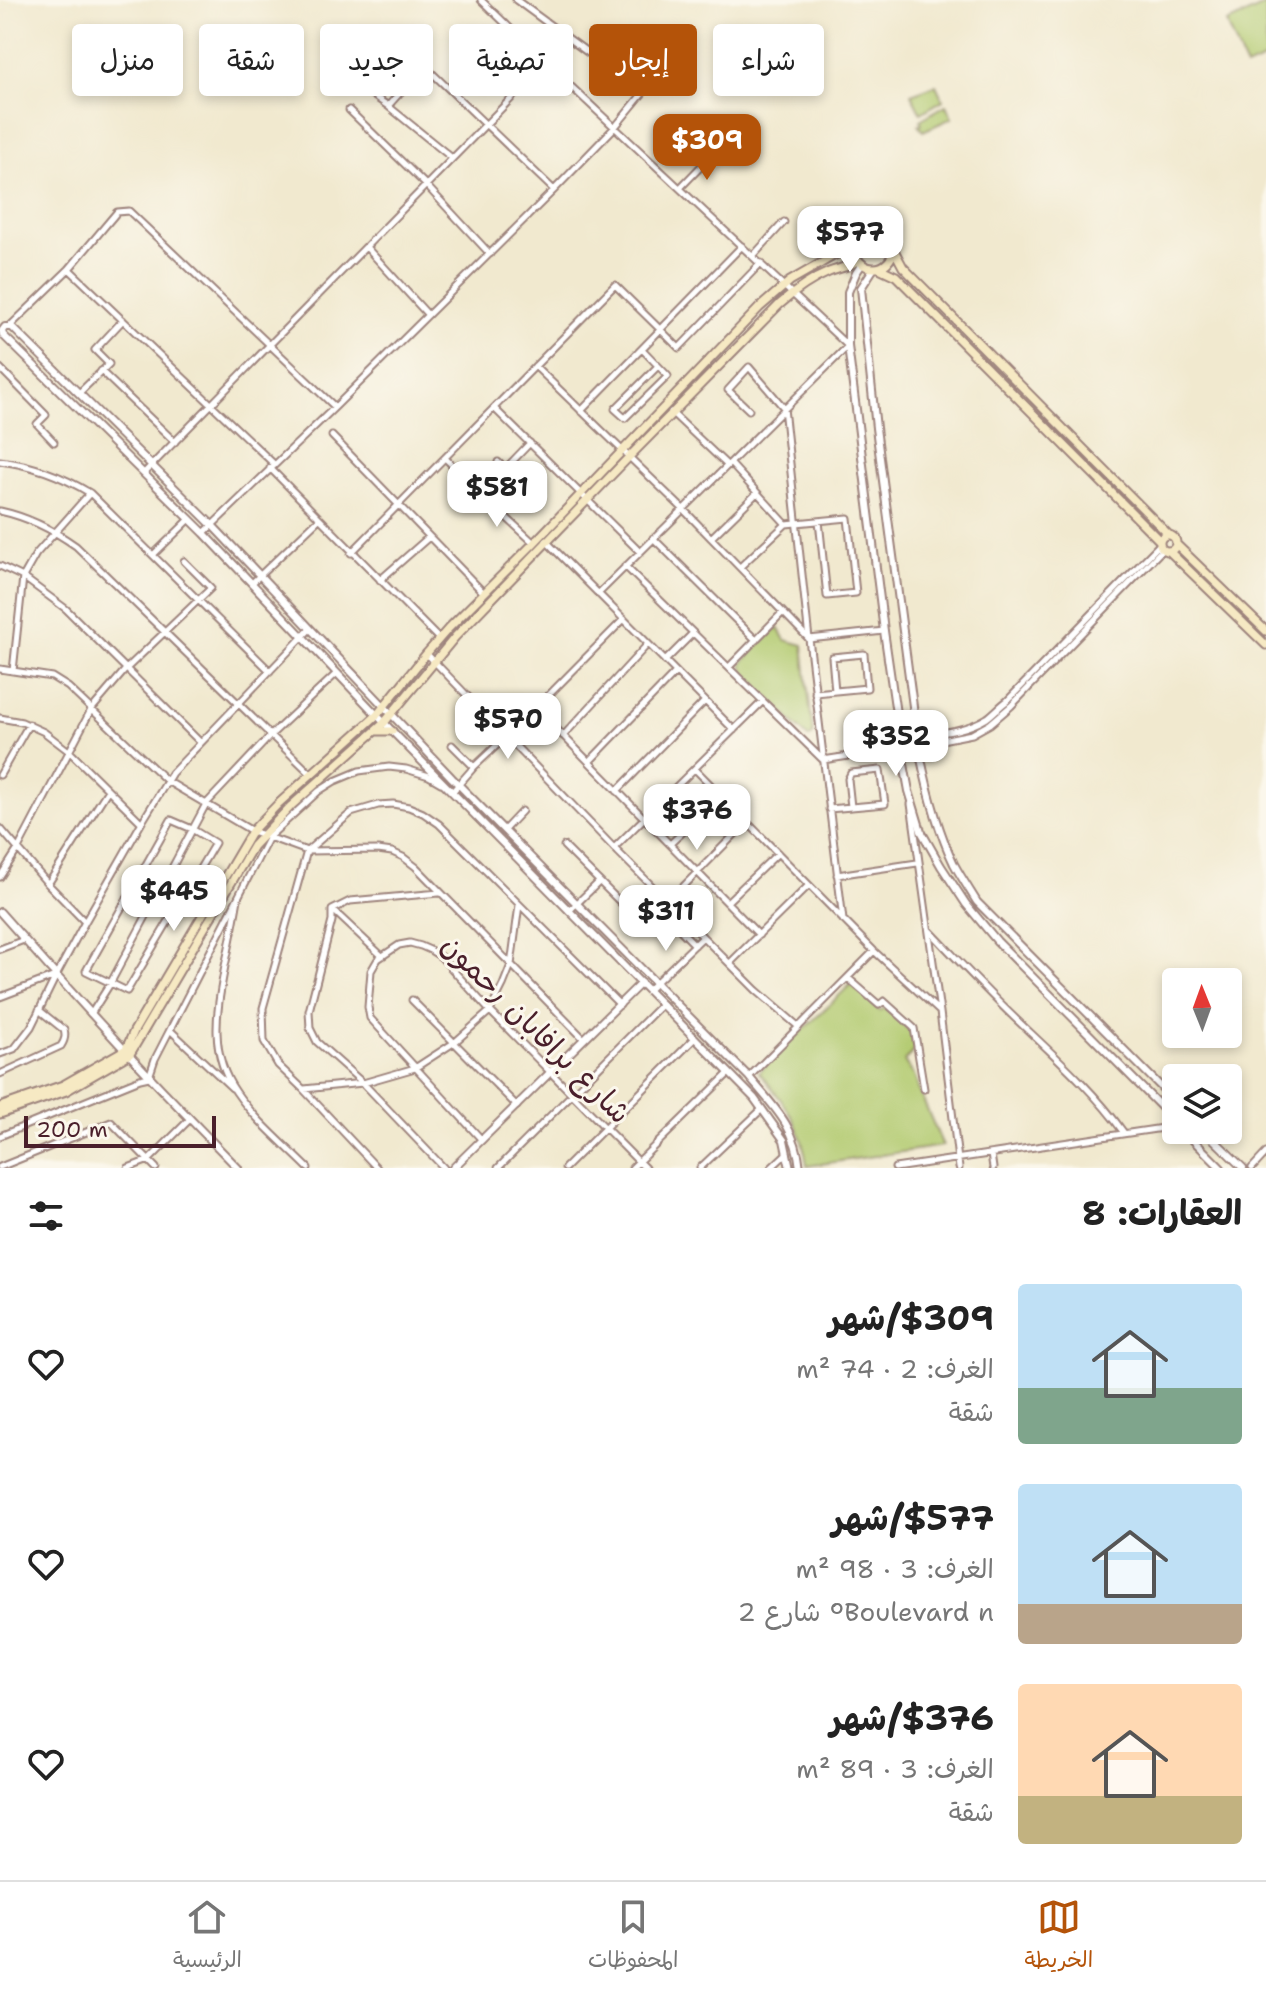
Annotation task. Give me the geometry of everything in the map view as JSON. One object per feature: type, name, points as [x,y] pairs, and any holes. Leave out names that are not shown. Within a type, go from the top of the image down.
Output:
[{"type":"main road","points":[[860,262],[855,250],[863,232],[876,229],[888,235],[903,267],[1266,631]]},
{"type":"main road","points":[[0,1107],[63,1085],[128,1052],[134,1031],[252,831],[384,708],[427,653],[483,592],[534,543],[760,307],[785,285],[856,243]]},
{"type":"main road","points":[[876,268],[890,261],[894,250]]},
{"type":"main road","points":[[0,1114],[66,1091],[128,1052],[253,846],[266,836],[291,806],[384,723],[455,637],[793,293],[819,277],[854,264],[860,262],[896,276],[1163,546],[1266,645]]},
{"type":"main road","points":[[1163,546],[1163,536],[1168,534]]},
{"type":"main road","points":[[1163,546],[1174,549],[1177,545]]},
{"type":"main road","points":[[375,732],[392,731]]},
{"type":"street","points":[[481,0],[506,24]]},
{"type":"street","points":[[516,0],[589,53]]},
{"type":"street","points":[[433,75],[554,190]]},
{"type":"street","points":[[573,88],[848,346]]},
{"type":"street","points":[[374,96],[452,158]]},
{"type":"street","points":[[388,106],[397,96]]},
{"type":"street","points":[[144,473],[514,96]]},
{"type":"street","points":[[204,533],[554,190],[641,96]]},
{"type":"street","points":[[349,110],[426,185],[490,254]]},
{"type":"street","points":[[680,188],[712,155]]},
{"type":"street","points":[[335,407],[129,211],[117,212],[69,269],[10,326],[3,328],[3,335],[204,533],[446,786]]},
{"type":"street","points":[[753,256],[784,222]]},
{"type":"street","points":[[581,411],[742,246]]},
{"type":"street","points":[[366,247],[428,315]]},
{"type":"street","points":[[860,262],[848,292],[848,346],[884,631],[940,1012],[959,1168]]},
{"type":"street","points":[[351,553],[615,285],[679,348],[761,263]]},
{"type":"street","points":[[876,268],[861,288],[876,428],[918,740],[940,831],[955,865],[977,902],[1162,1088]]},
{"type":"street","points":[[69,269],[212,404],[351,553],[439,639]]},
{"type":"street","points":[[79,393],[109,364],[95,350],[123,320]]},
{"type":"street","points":[[10,326],[152,464],[503,831],[749,1077],[782,1116],[795,1138],[800,1168]]},
{"type":"street","points":[[598,594],[848,346]]},
{"type":"street","points":[[642,349],[668,376],[625,418],[615,409],[658,366]]},
{"type":"street","points":[[535,366],[683,509],[809,639]]},
{"type":"street","points":[[749,410],[728,390],[749,367],[784,408],[843,920]]},
{"type":"street","points":[[0,368],[46,415],[37,424],[54,442]]},
{"type":"street","points":[[101,371],[175,442]]},
{"type":"street","points":[[80,410],[88,402]]},
{"type":"street","points":[[664,406],[728,464],[786,524]]},
{"type":"street","points":[[494,408],[640,552]]},
{"type":"street","points":[[332,436],[483,592]]},
{"type":"street","points":[[505,469],[530,443]]},
{"type":"street","points":[[445,458],[534,543]]},
{"type":"street","points":[[0,461],[46,471],[90,493],[270,671]]},
{"type":"street","points":[[498,462],[522,486]]},
{"type":"street","points":[[493,506],[515,479]]},
{"type":"street","points":[[13,671],[23,577],[36,554],[90,493]]},
{"type":"street","points":[[711,538],[757,493]]},
{"type":"street","points":[[0,511],[56,532],[76,546],[311,774]]},
{"type":"street","points":[[740,567],[786,524],[848,518],[856,593],[827,596],[819,521]]},
{"type":"street","points":[[153,555],[190,519]]},
{"type":"street","points":[[252,583],[319,519]]},
{"type":"street","points":[[540,536],[734,730]]},
{"type":"street","points":[[380,580],[429,537]]},
{"type":"street","points":[[653,538],[756,640]]},
{"type":"street","points":[[823,760],[901,748],[987,718],[1163,546]]},
{"type":"street","points":[[0,877],[18,849],[91,710],[126,669],[211,588],[184,561]]},
{"type":"street","points":[[0,566],[23,577],[66,609],[200,742]]},
{"type":"street","points":[[625,566],[823,760]]},
{"type":"street","points":[[729,667],[783,612]]},
{"type":"street","points":[[453,791],[624,619]]},
{"type":"street","points":[[0,1054],[14,1049],[22,1041],[85,922],[167,781],[200,742],[310,629]]},
{"type":"street","points":[[809,639],[884,631]]},
{"type":"street","points":[[665,661],[693,633]]},
{"type":"street","points":[[563,736],[648,644]]},
{"type":"street","points":[[427,653],[614,848],[756,990],[799,1027]]},
{"type":"street","points":[[815,693],[867,688],[864,654],[832,657],[835,691]]},
{"type":"street","points":[[0,669],[52,677],[68,687],[167,781],[252,831],[307,851],[378,850],[403,857],[584,1039]]},
{"type":"street","points":[[589,762],[676,672]]},
{"type":"street","points":[[91,1015],[206,804],[272,734],[337,673]]},
{"type":"street","points":[[617,791],[705,701]]},
{"type":"street","points":[[614,848],[763,701]]},
{"type":"street","points":[[536,708],[759,935]]},
{"type":"street","points":[[0,718],[29,724],[44,732],[70,752],[142,822]]},
{"type":"street","points":[[0,775],[29,724]]},
{"type":"street","points":[[452,745],[474,767]]},
{"type":"street","points":[[149,1077],[155,1059],[266,836],[335,781],[359,771],[389,767],[406,769],[429,776],[453,791],[729,1073],[762,1109],[784,1140],[790,1168]]},
{"type":"street","points":[[695,769],[874,951],[940,1012]]},
{"type":"street","points":[[829,809],[885,804],[880,770],[851,773],[848,779],[851,807]]},
{"type":"street","points":[[48,884],[108,790]]},
{"type":"street","points":[[909,791],[921,831],[966,904],[997,941],[1162,1110]]},
{"type":"street","points":[[670,845],[722,796]]},
{"type":"street","points":[[377,1168],[278,1065],[264,1041],[263,1008],[307,851],[351,813],[393,804],[423,813],[439,824],[620,1005]]},
{"type":"street","points":[[503,831],[522,811]]},
{"type":"street","points":[[171,820],[192,829],[215,843],[127,991],[86,971],[171,820]]},
{"type":"street","points":[[668,902],[747,822]]},
{"type":"street","points":[[0,828],[85,922]]},
{"type":"street","points":[[564,846],[631,913],[648,897],[695,945]]},
{"type":"street","points":[[727,902],[778,853]]},
{"type":"street","points":[[837,875],[917,863]]},
{"type":"street","points":[[569,911],[599,882]]},
{"type":"street","points":[[730,963],[809,885]]},
{"type":"street","points":[[235,1091],[219,1054],[216,1012],[240,890]]},
{"type":"street","points":[[332,910],[350,901],[440,893]]},
{"type":"street","points":[[303,1089],[363,1083],[415,1068],[455,1042],[490,1011],[511,965],[519,905]]},
{"type":"street","points":[[332,910],[382,956],[371,971],[370,1018],[482,1140]]},
{"type":"street","points":[[332,910],[332,921],[309,1011],[310,1028],[317,1042],[363,1083],[444,1168]]},
{"type":"street","points":[[0,912],[91,1015],[238,1168]]},
{"type":"street","points":[[928,930],[1052,1053],[1105,1108],[1125,1134]]},
{"type":"street","points":[[648,990],[703,937]]},
{"type":"street","points":[[0,949],[24,940]]},
{"type":"street","name":"شارع برافابان رحمون","points":[[382,956],[399,945],[410,943],[441,957],[571,1095],[645,1168]]},
{"type":"street","points":[[749,1077],[874,951]]},
{"type":"street","points":[[0,997],[56,976]]},
{"type":"street","points":[[453,1168],[648,976]]},
{"type":"street","points":[[848,978],[879,1005],[884,1001],[914,1028],[924,1089]]},
{"type":"street","points":[[412,1000],[517,1106]]},
{"type":"street","points":[[498,1168],[662,1004]]},
{"type":"street","points":[[0,1074],[61,1046],[66,1034],[64,1030],[39,1010]]},
{"type":"street","points":[[170,1030],[235,1091],[308,1168]]},
{"type":"street","points":[[565,1168],[695,1038]]},
{"type":"street","points":[[632,1168],[729,1073]]},
{"type":"street","points":[[0,1136],[149,1077]]},
{"type":"street","points":[[700,1168],[762,1109]]},
{"type":"street","points":[[128,1168],[149,1160],[190,1119]]},
{"type":"street","points":[[0,1167],[111,1122],[156,1168]]},
{"type":"street","points":[[895,1168],[1162,1127]]},
{"type":"street","points":[[1197,1144],[1221,1168]]},
{"type":"street","points":[[1218,1144],[1243,1168]]},
{"type":"street","points":[[771,1168],[787,1153]]},
{"type":"street","points":[[1252,1168],[1266,1153]]},
{"type":"street","points":[[991,1154],[993,1168]]},
{"type":"green space","points":[[1266,5],[1266,59],[1246,68],[1227,23]]},
{"type":"green space","points":[[936,85],[943,100],[921,113],[911,94]]},
{"type":"green space","points":[[946,105],[952,118],[923,131],[918,125],[922,123],[920,120]]},
{"type":"green space","points":[[778,628],[785,640],[803,645],[813,735],[808,738],[744,672],[742,663]]},
{"type":"green space","points":[[851,984],[880,1011],[885,1008],[911,1032],[915,1050],[904,1061],[915,1077],[943,1146],[807,1166],[796,1126],[784,1104],[759,1072]]}]
